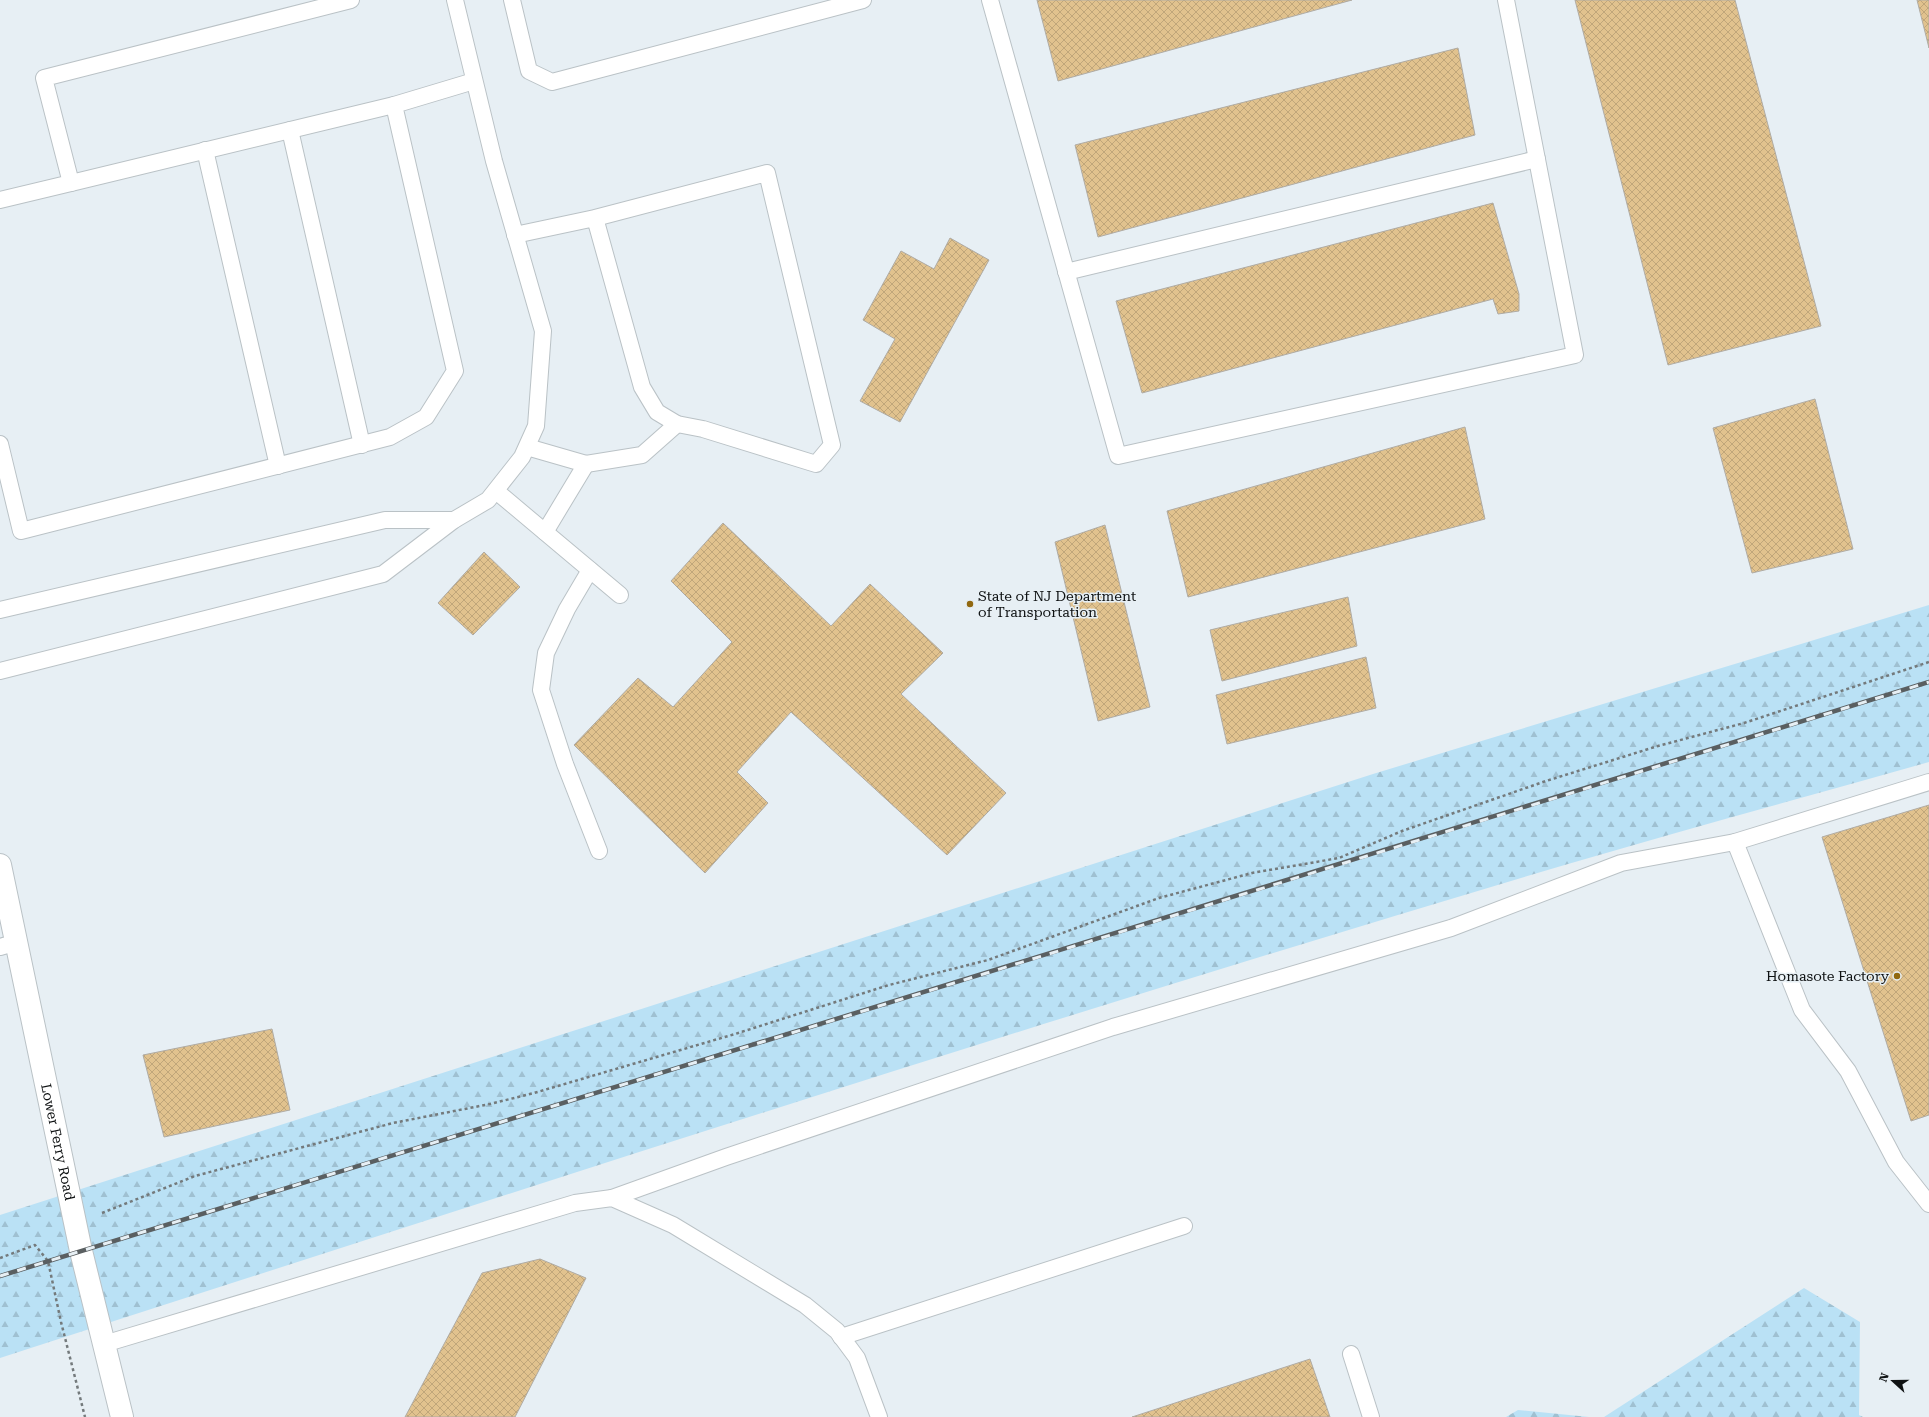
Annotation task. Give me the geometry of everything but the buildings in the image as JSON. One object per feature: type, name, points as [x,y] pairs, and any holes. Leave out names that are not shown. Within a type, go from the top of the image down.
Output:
[{"type":"street","name":"Lower Ferry Road","points":[[0,865],[9,945],[122,1417]]},
{"type":"lane","points":[[71,182],[44,78],[351,0]]},
{"type":"lane","points":[[0,671],[383,574],[454,520],[488,500],[522,457],[536,426],[543,331],[494,162],[455,0]]},
{"type":"lane","points":[[512,0],[529,71],[552,82],[863,0]]},
{"type":"lane","points":[[990,0],[1118,456],[1575,354],[1506,0]]},
{"type":"lane","points":[[0,200],[394,105],[474,81]]},
{"type":"lane","points":[[0,444],[21,531],[362,445],[390,437],[426,417],[455,371],[394,105]]},
{"type":"lane","points":[[290,130],[362,445]]},
{"type":"lane","points":[[205,150],[278,466]]},
{"type":"lane","points":[[1066,272],[1537,159]]},
{"type":"lane","points":[[515,235],[595,218],[767,173],[832,445],[816,464],[703,429],[677,424],[657,412],[642,387],[595,218]]},
{"type":"lane","points":[[527,447],[586,464],[642,455],[677,424]]},
{"type":"lane","points":[[545,532],[586,464]]},
{"type":"lane","points":[[496,491],[620,595]]},
{"type":"lane","points":[[0,610],[386,520],[454,520]]},
{"type":"lane","points":[[590,570],[567,609],[546,653],[541,690],[565,764],[599,851]]},
{"type":"lane","points":[[104,1344],[575,1202],[612,1198],[726,1157],[1113,1027],[1450,928],[1621,863],[1735,842],[1929,782]]},
{"type":"lane","points":[[1735,842],[1802,1010],[1848,1071],[1896,1162],[1929,1204]]},
{"type":"lane","points":[[612,1198],[673,1226],[805,1305],[837,1331],[856,1358],[879,1417]]},
{"type":"lane","points":[[842,1337],[1184,1226]]},
{"type":"lane","points":[[1351,1354],[1371,1417]]},
{"type":"path","points":[[75,1222],[116,1209],[194,1176],[393,1123],[490,1104],[534,1093],[735,1034],[889,985],[988,960],[1159,898],[1252,873],[1339,858],[1402,830],[1546,781],[1658,746],[1744,723],[1929,662]]},
{"type":"path","points":[[0,1258],[35,1245],[48,1261],[61,1322],[85,1417]]},
{"type":"green space","points":[[1929,605],[1929,762],[1568,864],[1174,983],[782,1106],[0,1358],[0,1215],[1373,774]]},
{"type":"green space","points":[[1804,1288],[1860,1322],[1859,1415],[1863,1417],[1604,1417]]},
{"type":"green space","points":[[1518,1410],[1589,1417],[1506,1417]]},
{"type":"railway","points":[[0,1276],[1206,906],[1929,682]]},
{"type":"place","name":"State of NJ Department of Transportation","points":[[970,604]]},
{"type":"place","name":"Homasote Factory","points":[[1897,976]]}]
